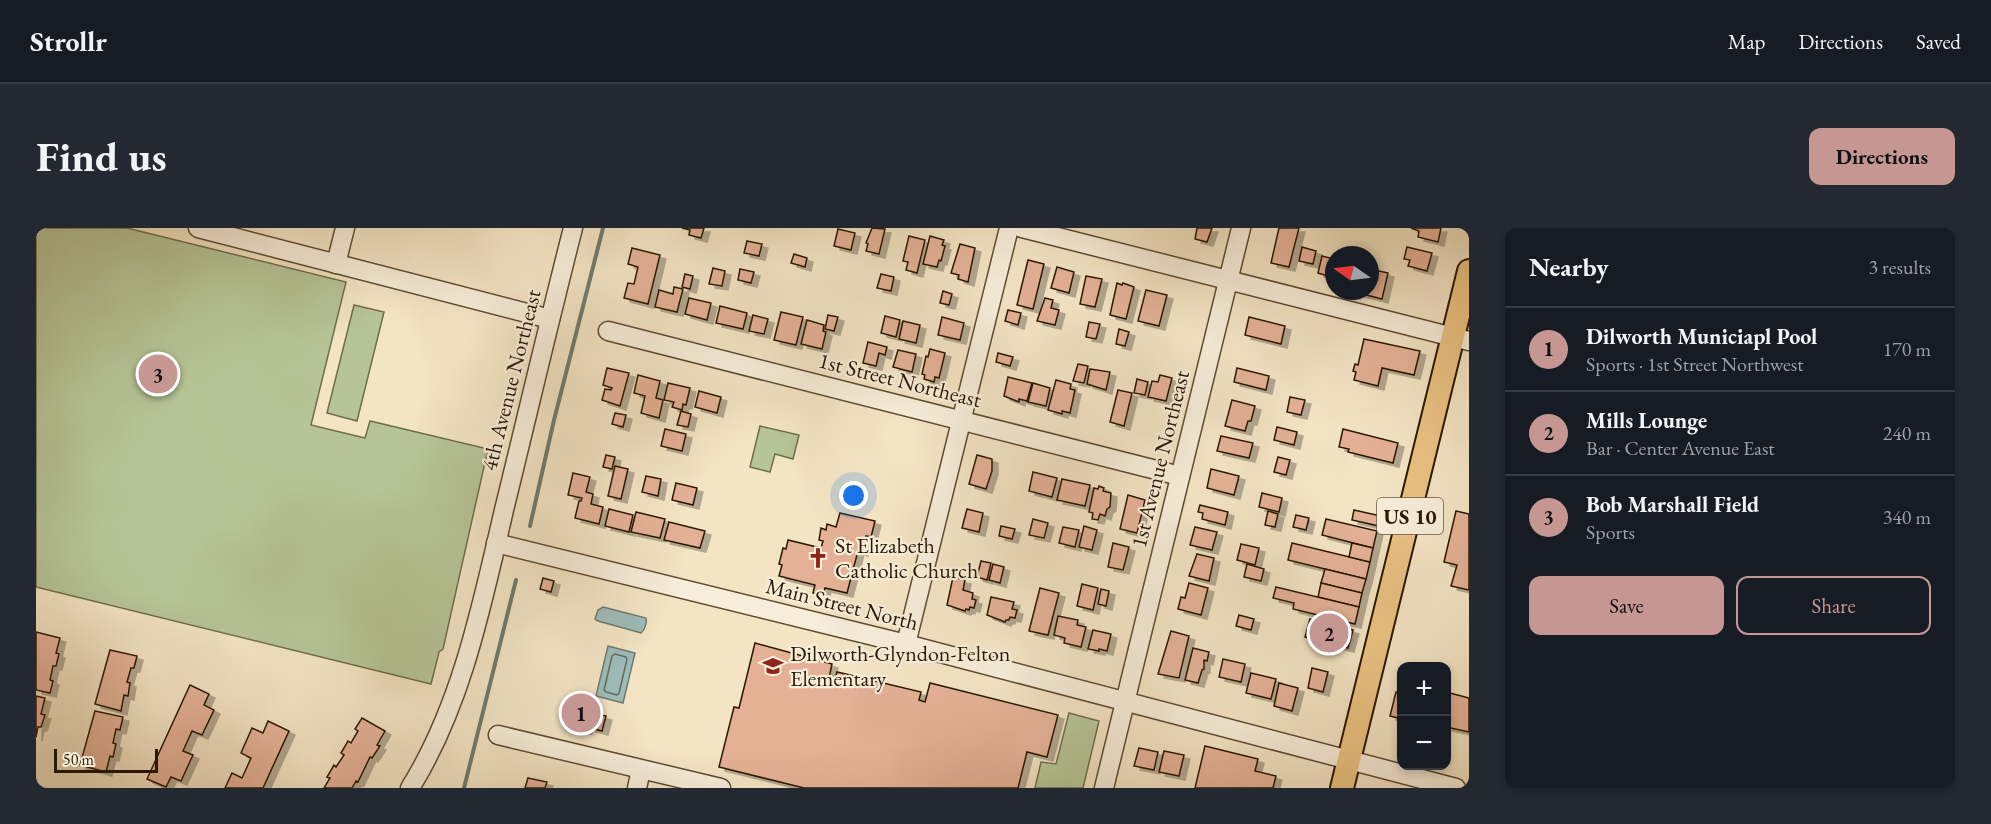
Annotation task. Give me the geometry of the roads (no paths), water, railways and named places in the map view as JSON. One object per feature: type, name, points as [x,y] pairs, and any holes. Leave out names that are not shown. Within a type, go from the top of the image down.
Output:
[{"type":"main road","name":"US 10","points":[[1342,788],[1461,339],[1469,271]]},
{"type":"street","points":[[198,228],[550,319]]},
{"type":"street","points":[[336,264],[345,228]]},
{"type":"street","name":"4th Avenue Northeast","points":[[410,788],[442,725],[463,670],[573,228]]},
{"type":"street","points":[[906,644],[1009,228]]},
{"type":"street","points":[[1022,228],[1461,339]]},
{"type":"street","name":"1st Avenue Northeast","points":[[1104,788],[1241,228]]},
{"type":"street","name":"1st Street Northeast","points":[[608,331],[1180,476]]},
{"type":"street","name":"Main Street North","points":[[496,543],[906,644],[1456,788]]},
{"type":"street","points":[[498,735],[639,779],[721,788]]},
{"type":"water","points":[[603,607],[646,618],[644,630],[641,633],[598,621],[595,619],[598,610]]},
{"type":"water","points":[[608,646],[635,653],[623,703],[596,696]]},
{"type":"waterway","points":[[530,526],[554,420],[603,228]]},
{"type":"waterway","points":[[464,788],[516,580]]},
{"type":"place","name":"Bob Marshall Field","points":[[158,374]]},
{"type":"place","name":"St Elizabeth Catholic Church","points":[[818,558]]},
{"type":"place","name":"Mills Lounge","points":[[1329,633]]},
{"type":"place","name":"Dilworth-Glyndon-Felton Elementary","points":[[773,666]]},
{"type":"place","name":"Dilworth Municiapl Pool","points":[[581,713]]}]
